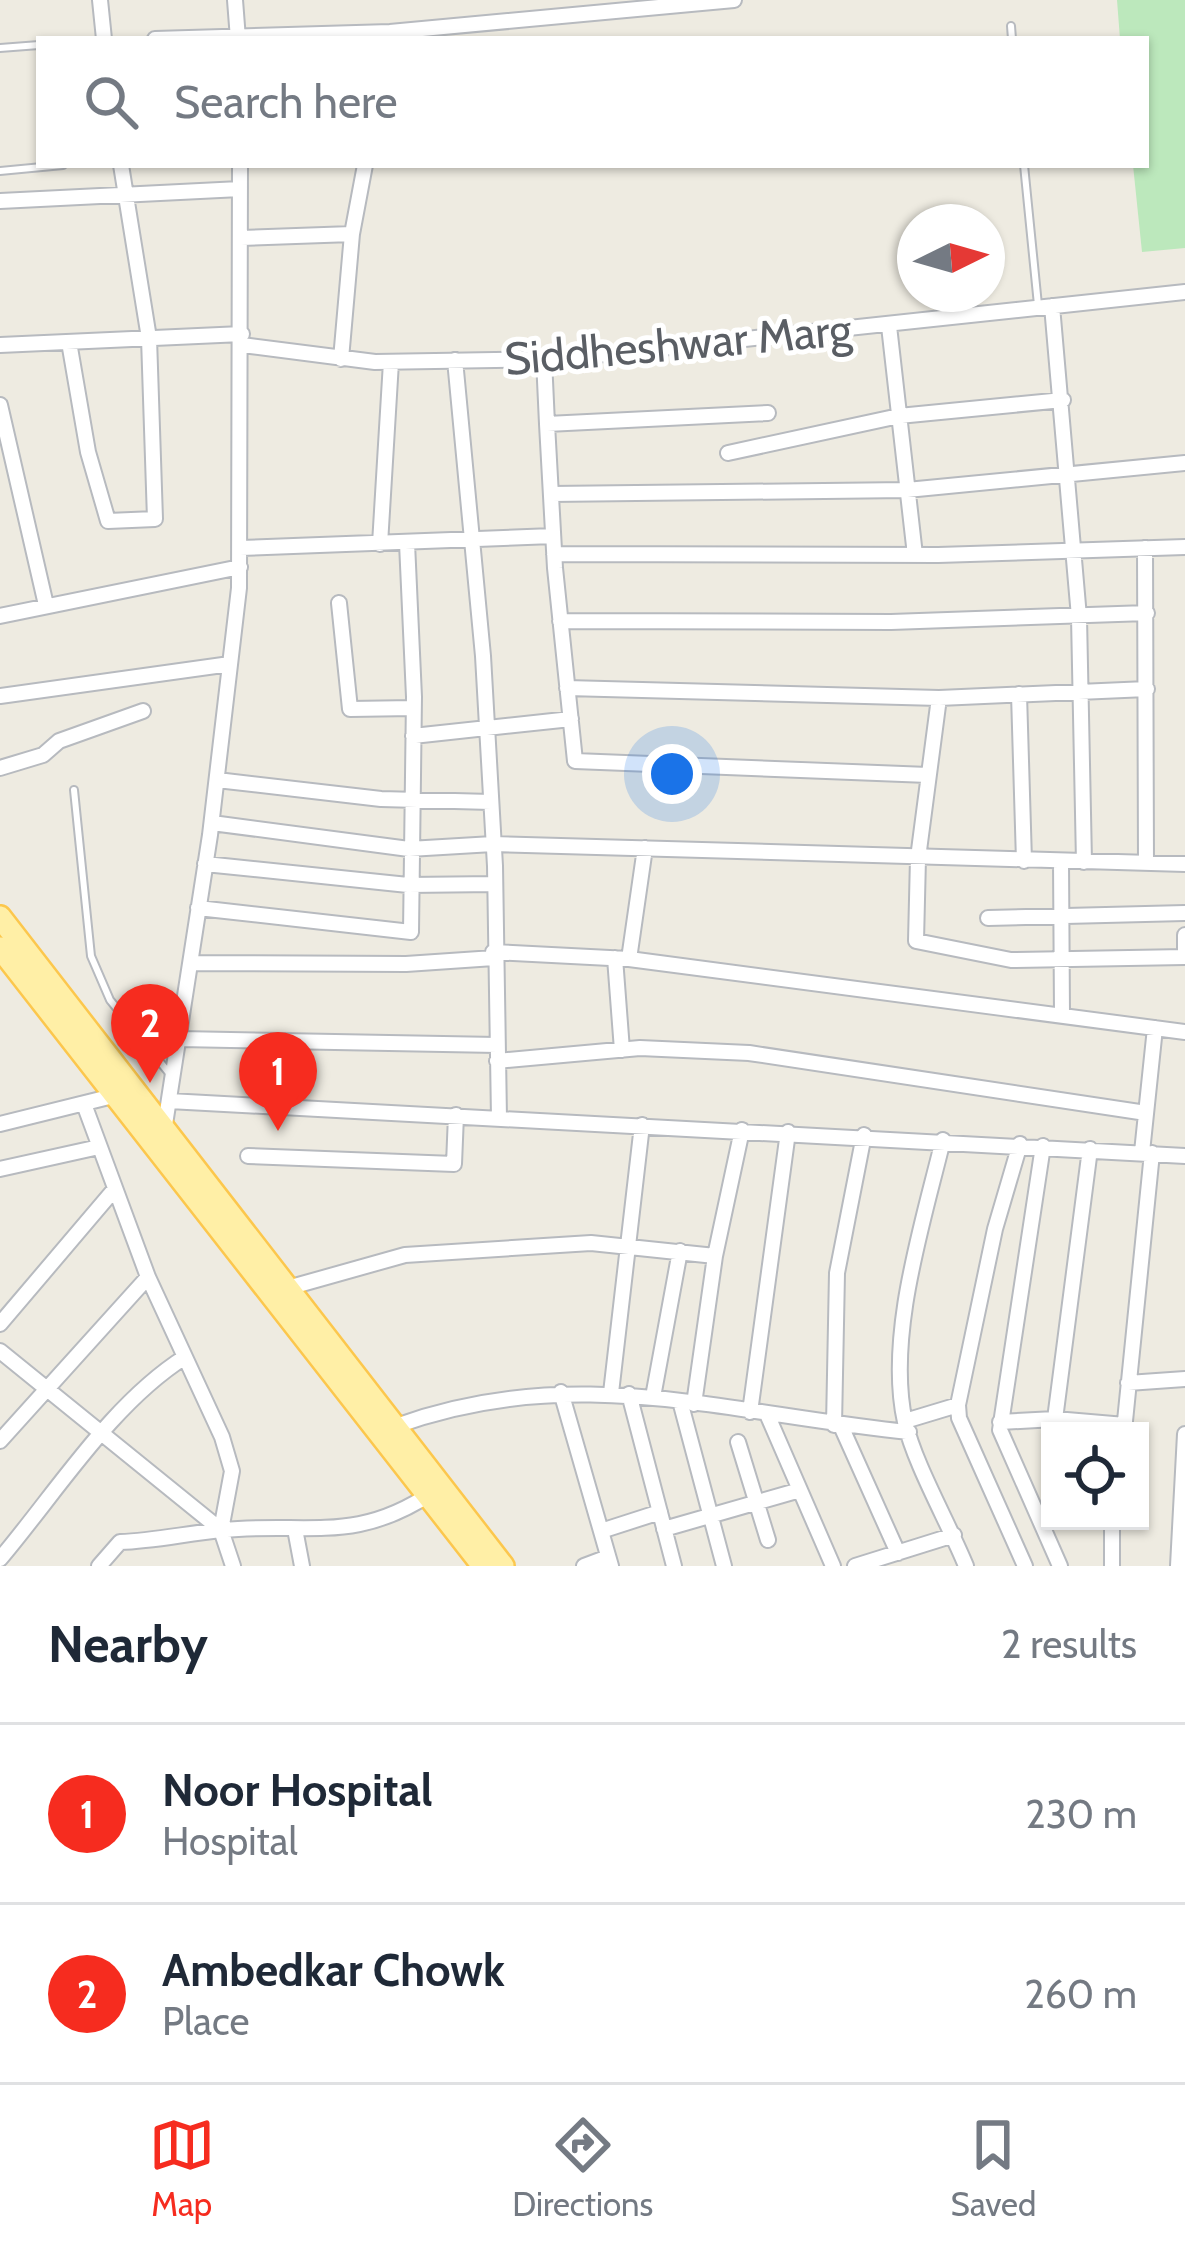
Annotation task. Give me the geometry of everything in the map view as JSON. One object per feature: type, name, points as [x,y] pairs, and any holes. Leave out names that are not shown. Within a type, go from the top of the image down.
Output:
[{"type":"main road","points":[[0,916],[396,1426],[483,1566]]},
{"type":"main road","points":[[0,948],[113,1096],[502,1566]]},
{"type":"street","points":[[100,0],[104,36]]},
{"type":"street","points":[[235,0],[238,36],[390,35],[734,0]]},
{"type":"street","points":[[508,0],[511,20]]},
{"type":"street","points":[[69,342],[88,452],[108,521],[119,525],[154,519],[149,338],[121,168]]},
{"type":"street","points":[[164,1131],[212,823],[240,567],[240,168]]},
{"type":"street","points":[[341,359],[352,234],[364,168]]},
{"type":"street","points":[[0,201],[240,189]]},
{"type":"street","points":[[241,238],[352,234]]},
{"type":"street","name":"Siddheshwar Marg","points":[[0,345],[149,338],[242,340],[341,359],[544,359],[1185,292]]},
{"type":"street","points":[[1046,307],[1070,474],[1079,617],[1084,862]]},
{"type":"street","points":[[889,326],[915,555]]},
{"type":"street","points":[[544,359],[554,554],[575,760],[583,765],[928,776]]},
{"type":"street","points":[[455,360],[494,844],[499,1118]]},
{"type":"street","points":[[380,544],[391,362]]},
{"type":"street","points":[[728,453],[899,416],[1063,400]]},
{"type":"street","points":[[0,405],[46,605]]},
{"type":"street","points":[[548,424],[768,413]]},
{"type":"street","points":[[551,494],[908,490],[1185,463]]},
{"type":"street","points":[[240,548],[553,536]]},
{"type":"street","points":[[198,908],[411,932],[413,708],[406,543]]},
{"type":"street","points":[[554,554],[915,555],[1185,547]]},
{"type":"street","points":[[1145,548],[1146,863]]},
{"type":"street","points":[[0,616],[240,567]]},
{"type":"street","points":[[339,603],[350,709],[413,708]]},
{"type":"street","points":[[560,621],[1147,613]]},
{"type":"street","points":[[0,696],[230,664]]},
{"type":"street","points":[[567,688],[939,698],[1147,688]]},
{"type":"street","points":[[1019,694],[1024,861]]},
{"type":"street","points":[[939,698],[918,858],[913,932],[922,946],[1061,962],[1185,954],[1185,935]]},
{"type":"street","points":[[0,768],[43,755],[59,741],[143,711]]},
{"type":"street","points":[[412,736],[571,719]]},
{"type":"street","points":[[217,780],[410,800],[491,802]]},
{"type":"street","points":[[212,823],[409,849],[494,844],[1185,864]]},
{"type":"street","points":[[622,1050],[622,958],[645,848]]},
{"type":"street","points":[[1060,862],[1061,1015]]},
{"type":"street","points":[[206,864],[409,885],[495,884]]},
{"type":"street","points":[[988,918],[1185,913]]},
{"type":"street","points":[[190,963],[406,964],[493,955],[622,958],[1185,1032]]},
{"type":"street","points":[[1125,1422],[1155,1028]]},
{"type":"street","points":[[180,1039],[497,1053],[749,1053],[1146,1113]]},
{"type":"street","points":[[0,1124],[113,1096]]},
{"type":"street","points":[[169,1101],[1185,1156]]},
{"type":"street","points":[[84,1104],[113,1191],[232,1471],[221,1530],[233,1566]]},
{"type":"street","points":[[248,1156],[454,1164],[456,1115]]},
{"type":"street","points":[[611,1393],[642,1125]]},
{"type":"street","points":[[724,1566],[687,1402],[742,1130]]},
{"type":"street","points":[[750,1412],[788,1132]]},
{"type":"street","points":[[864,1136],[837,1273],[838,1425],[898,1553]]},
{"type":"street","points":[[943,1140],[907,1300],[900,1393],[907,1426],[967,1566]]},
{"type":"street","points":[[1019,1144],[989,1250],[958,1418],[1025,1566]]},
{"type":"street","points":[[1043,1146],[1000,1422],[1060,1566]]},
{"type":"street","points":[[0,1169],[99,1147]]},
{"type":"street","points":[[1057,1422],[1090,1149]]},
{"type":"street","points":[[0,1324],[113,1191]]},
{"type":"street","points":[[291,1287],[405,1255],[626,1244],[715,1256]]},
{"type":"street","points":[[653,1397],[680,1251]]},
{"type":"street","points":[[0,1441],[148,1277]]},
{"type":"street","points":[[0,1351],[221,1530]]},
{"type":"street","points":[[0,1559],[103,1435],[163,1371],[185,1357]]},
{"type":"street","points":[[1128,1383],[1185,1379]]},
{"type":"street","points":[[396,1426],[489,1397],[560,1392],[629,1394],[838,1425],[907,1426],[958,1405]]},
{"type":"street","points":[[560,1392],[609,1562],[584,1566]]},
{"type":"street","points":[[629,1394],[674,1566]]},
{"type":"street","points":[[767,1414],[833,1566]]},
{"type":"street","points":[[1000,1422],[1041,1424]]},
{"type":"street","points":[[1178,1566],[1185,1434]]},
{"type":"street","points":[[738,1442],[768,1540]]},
{"type":"street","points":[[99,1566],[120,1542],[178,1540],[221,1530],[380,1523],[435,1490]]},
{"type":"street","points":[[664,1528],[800,1490]]},
{"type":"street","points":[[601,1531],[660,1512]]},
{"type":"street","points":[[296,1529],[302,1566]]},
{"type":"street","points":[[1112,1530],[1112,1566]]},
{"type":"street","points":[[856,1566],[953,1535]]},
{"type":"lane","points":[[1011,26],[1012,36]]},
{"type":"lane","points":[[0,48],[36,44]]},
{"type":"lane","points":[[0,171],[36,168]]},
{"type":"lane","points":[[1024,168],[1046,307]]},
{"type":"lane","points":[[74,790],[91,956],[110,1000],[173,1078]]},
{"type":"green space","points":[[1117,0],[1185,0],[1185,248],[1142,252],[1133,168],[1149,168],[1149,36],[1120,36]]},
{"type":"place","name":"Ambedkar Chowk","points":[[150,1083]]},
{"type":"place","name":"Noor Hospital","points":[[278,1131]]}]
